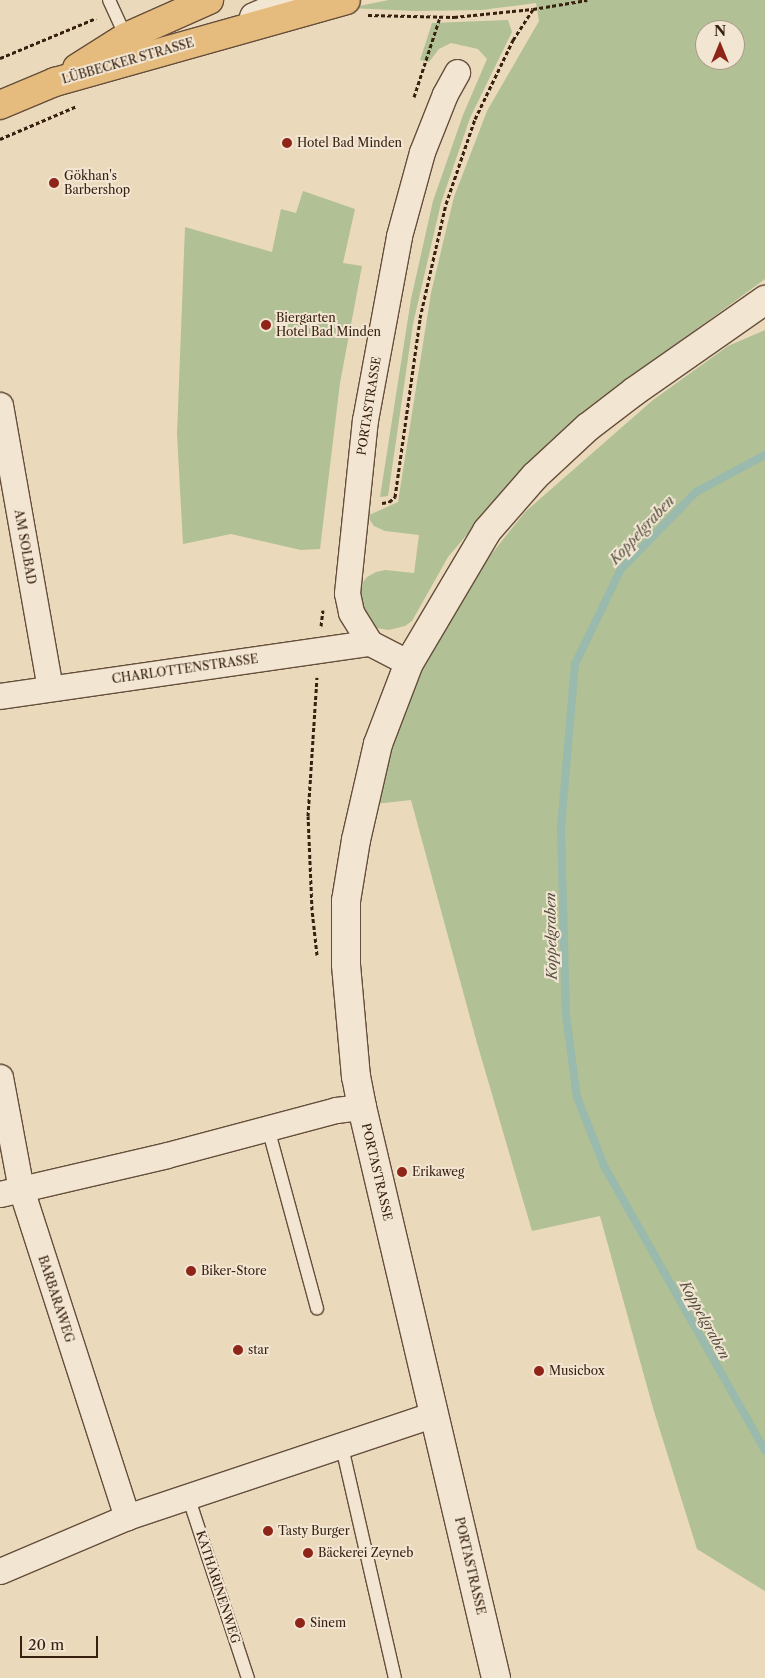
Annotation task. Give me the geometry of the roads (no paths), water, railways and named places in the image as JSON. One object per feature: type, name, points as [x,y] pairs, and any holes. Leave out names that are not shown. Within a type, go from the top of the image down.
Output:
[{"type":"main road","name":"LÜBBECKER STRASSE","points":[[55,82],[126,37],[209,0]]},
{"type":"main road","points":[[202,39],[293,0]]},
{"type":"main road","name":"LÜBBECKER STRASSE","points":[[0,105],[55,82],[156,55],[202,39],[356,7]]},
{"type":"main road","name":"PORTASTRASSE","points":[[496,1678],[356,1077],[346,964],[346,901],[378,744],[408,663],[487,532],[535,476],[596,421],[765,300]]},
{"type":"street","name":"PORTASTRASSE","points":[[370,643],[351,612],[347,592],[365,420],[399,236],[422,152],[445,94],[457,72]]},
{"type":"street","name":"AM SOLBAD","points":[[0,405],[50,688]]},
{"type":"street","points":[[370,643],[408,663]]},
{"type":"street","name":"CHARLOTTENSTRASSE","points":[[0,696],[370,643]]},
{"type":"street","name":"BARBARAWEG","points":[[0,1077],[10,1192],[127,1517]]},
{"type":"street","points":[[10,1192],[336,1110],[362,1108]]},
{"type":"street","points":[[0,1570],[127,1517],[342,1447],[434,1414]]},
{"type":"lane","points":[[110,5],[126,37]]},
{"type":"lane","points":[[268,1128],[317,1308]]},
{"type":"lane","points":[[342,1447],[395,1678]]},
{"type":"lane","name":"KATHARINENWEG","points":[[188,1496],[248,1678]]},
{"type":"waterway","name":"Koppelgraben","points":[[765,455],[696,492],[621,569],[575,664],[561,828],[566,1015],[577,1097],[604,1166],[765,1451]]},
{"type":"place","name":"Hotel Bad Minden","points":[[287,143]]},
{"type":"place","name":"Gökhan's Barbershop","points":[[54,183]]},
{"type":"place","name":"Biergarten Hotel Bad Minden","points":[[266,325]]},
{"type":"place","name":"Erikaweg","points":[[402,1172]]},
{"type":"place","name":"Biker-Store","points":[[191,1271]]},
{"type":"place","name":"star","points":[[238,1350]]},
{"type":"place","name":"Musicbox","points":[[539,1371]]},
{"type":"place","name":"Tasty Burger","points":[[268,1531]]},
{"type":"place","name":"Bäckerei Zeyneb","points":[[308,1553]]},
{"type":"place","name":"Sinem","points":[[300,1623]]}]
